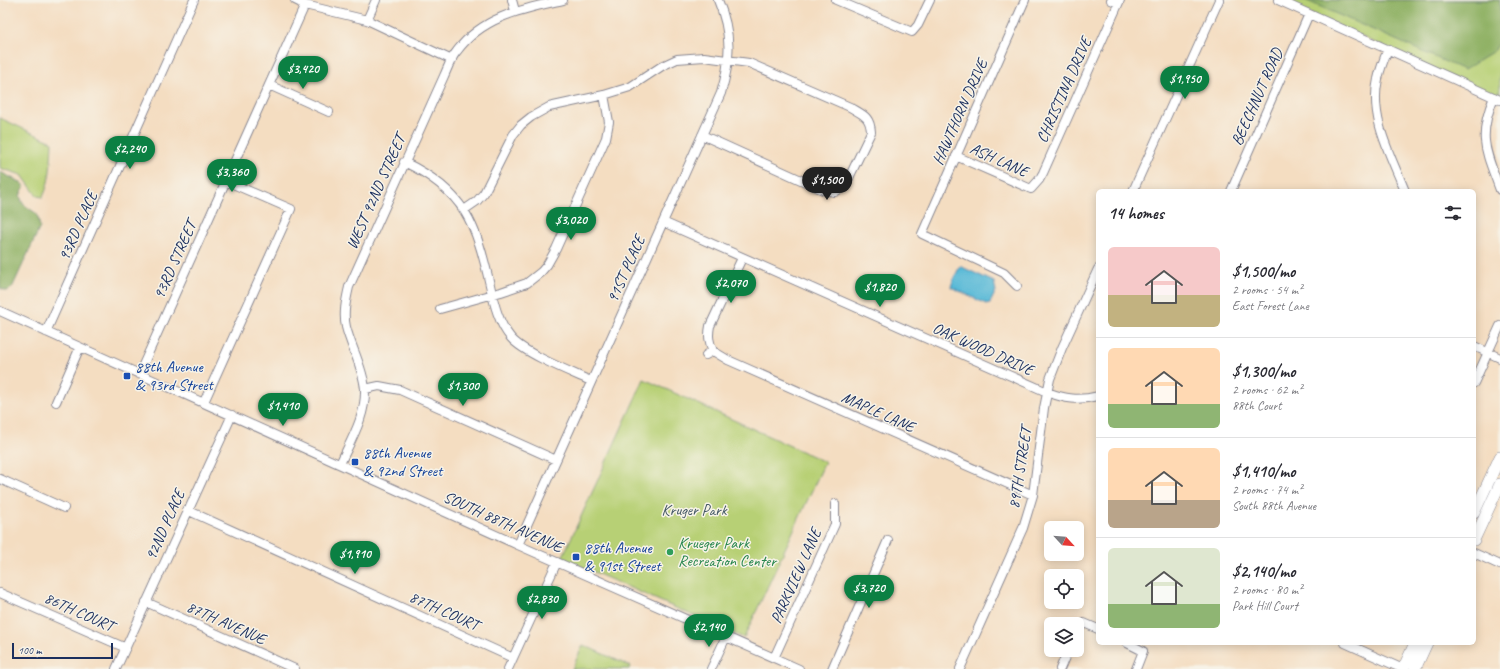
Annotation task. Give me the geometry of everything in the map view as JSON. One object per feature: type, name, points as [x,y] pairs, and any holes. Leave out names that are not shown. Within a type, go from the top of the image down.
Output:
[{"type":"main road","points":[[1476,509],[1497,469],[1500,456]]},
{"type":"main road","points":[[1476,536],[1500,484]]},
{"type":"main road","points":[[1403,669],[1414,645]]},
{"type":"main road","points":[[1415,669],[1426,645]]},
{"type":"street","name":"93RD PLACE","points":[[46,332],[194,0]]},
{"type":"street","points":[[295,0],[305,5],[367,20],[452,60]]},
{"type":"street","points":[[367,20],[376,0]]},
{"type":"street","points":[[512,0],[515,11]]},
{"type":"street","name":"WEST 92ND STREET","points":[[340,464],[362,415],[365,389],[363,376],[346,325],[345,312],[347,296],[352,279],[404,162],[452,60],[458,50],[475,32],[491,21],[515,11],[563,0]]},
{"type":"street","name":"91ST PLACE","points":[[518,544],[721,93],[726,78],[729,38],[727,26],[718,0]]},
{"type":"street","points":[[836,0],[912,32],[918,25],[930,0]]},
{"type":"street","name":"HAWTHORN DRIVE","points":[[1017,286],[1004,273],[922,234],[1025,0]]},
{"type":"street","points":[[1134,189],[1219,0]]},
{"type":"street","points":[[1278,0],[1497,98],[1486,118],[1484,135],[1485,148],[1500,190]]},
{"type":"street","name":"CHRISTINA DRIVE","points":[[1031,189],[1043,174],[1116,1]]},
{"type":"street","name":"93RD STREET","points":[[139,374],[305,5]]},
{"type":"street","name":"BEECHNUT ROAD","points":[[1232,189],[1310,14]]},
{"type":"street","points":[[1388,49],[1378,78],[1376,107],[1381,132],[1404,189]]},
{"type":"street","points":[[464,210],[477,202],[484,193],[504,150],[513,135],[521,125],[535,114],[549,107],[604,95],[630,87],[662,66],[677,59],[704,57],[750,63],[850,107],[866,116],[870,123],[871,132],[846,186],[835,192],[823,190],[702,135]]},
{"type":"street","points":[[269,85],[329,112]]},
{"type":"street","points":[[440,309],[519,287],[527,283],[541,272],[552,257],[606,138],[609,122],[604,95]]},
{"type":"street","name":"ASH LANE","points":[[956,156],[1031,189]]},
{"type":"street","points":[[404,162],[425,172],[439,182],[449,191],[464,210],[475,231],[483,255],[492,295],[504,329],[517,344],[529,352],[591,382]]},
{"type":"street","points":[[204,402],[291,209],[226,181]]},
{"type":"street","name":"OAK WOOD DRIVE","points":[[663,222],[1058,397],[1086,399],[1096,396]]},
{"type":"street","name":"MAPLE LANE","points":[[742,258],[710,326],[708,336],[710,344],[709,353],[728,360],[1033,496]]},
{"type":"street","name":"89TH STREET","points":[[960,669],[1023,528],[1033,496],[1047,392],[1059,356],[1096,273]]},
{"type":"street","name":"SOUTH 88TH AVENUE","points":[[0,312],[799,669]]},
{"type":"street","points":[[1476,379],[1500,326]]},
{"type":"street","points":[[56,402],[80,347]]},
{"type":"street","points":[[1476,347],[1500,358]]},
{"type":"street","points":[[365,389],[379,386],[400,390],[556,460]]},
{"type":"street","name":"92ND PLACE","points":[[126,648],[232,415]]},
{"type":"street","points":[[0,478],[64,508]]},
{"type":"street","name":"PARKVIEW LANE","points":[[774,658],[835,524],[835,504]]},
{"type":"street","name":"87TH COURT","points":[[188,510],[513,658]]},
{"type":"street","points":[[832,669],[888,540]]},
{"type":"street","points":[[1476,554],[1500,565]]},
{"type":"street","points":[[508,669],[557,562]]},
{"type":"street","name":"86TH COURT","points":[[0,592],[126,648],[116,669]]},
{"type":"street","name":"87TH AVENUE","points":[[146,602],[295,669]]},
{"type":"street","points":[[1084,623],[1096,628]]},
{"type":"street","points":[[710,669],[726,637]]},
{"type":"street","points":[[1131,645],[1143,651],[1136,669]]},
{"type":"street","points":[[1355,645],[1403,669]]},
{"type":"street","points":[[1060,669],[1065,657]]},
{"type":"green space","points":[[1280,0],[1500,0],[1500,99]]},
{"type":"green space","points":[[1305,0],[1500,0],[1500,40],[1495,50],[1464,70]]},
{"type":"green space","points":[[0,118],[52,142],[49,177],[43,197],[37,196],[22,175],[0,168]]},
{"type":"green space","points":[[0,172],[22,183],[24,187],[20,196],[23,204],[37,214],[40,227],[12,288],[7,291],[0,288]]},
{"type":"green space","name":"Kruger Park","points":[[644,379],[825,462],[744,638],[562,558]]},
{"type":"green space","points":[[583,645],[630,666],[629,669],[572,669]]},
{"type":"water","points":[[960,266],[994,282],[996,291],[990,303],[986,304],[951,287]]},
{"type":"place","name":"88th Avenue & 93rd Street","points":[[127,376]]},
{"type":"place","name":"88th Avenue & 92nd Street","points":[[355,462]]},
{"type":"place","name":"Krueger Park Recreation Center","points":[[670,552]]},
{"type":"place","name":"88th Avenue & 91st Street","points":[[576,557]]}]
